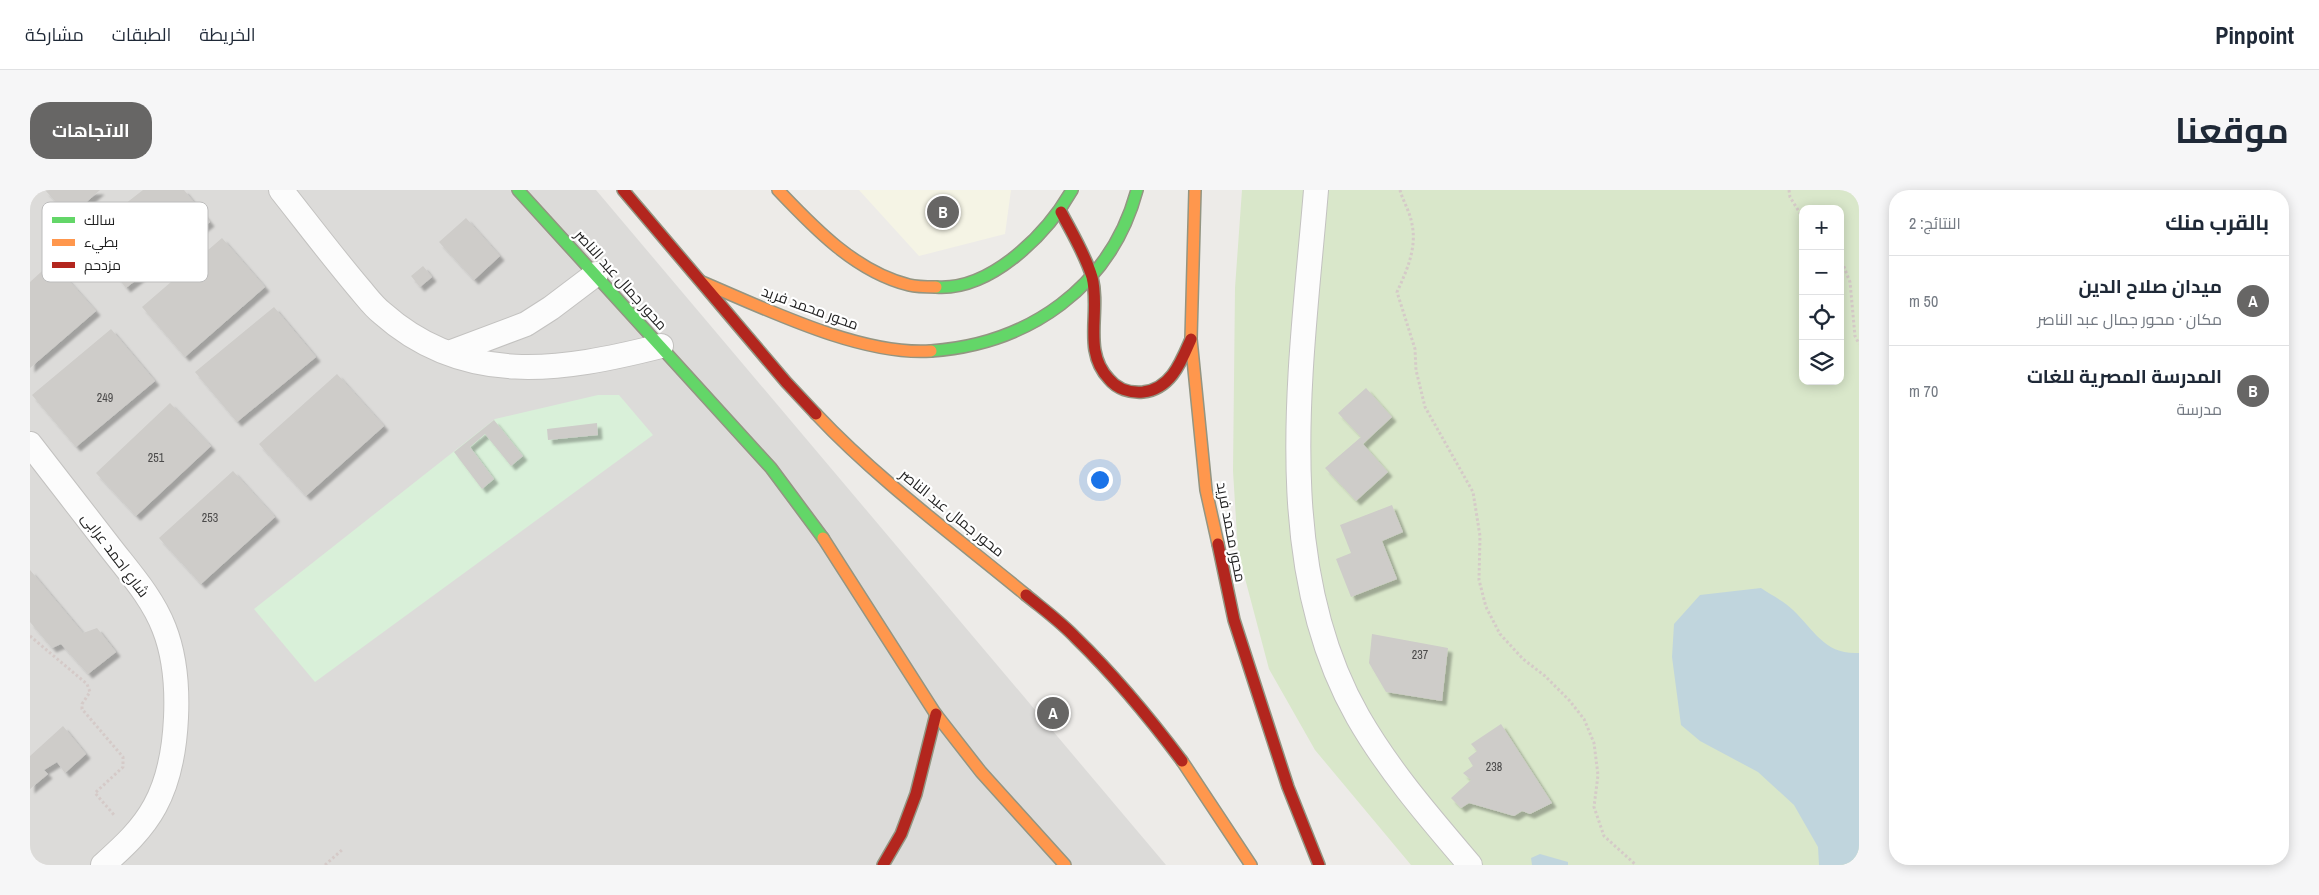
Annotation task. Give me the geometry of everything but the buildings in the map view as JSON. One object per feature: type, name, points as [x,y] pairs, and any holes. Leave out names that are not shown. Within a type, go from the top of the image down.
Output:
[{"type":"main road","name":"محور جمال عبد الناصر","points":[[518,190],[771,468],[798,502],[848,575],[891,648],[936,714],[983,774],[1066,865]]},
{"type":"main road","name":"محور جمال عبد الناصر","points":[[623,190],[786,382],[834,432],[898,489],[1075,636],[1114,677],[1146,713],[1198,783],[1251,865]]},
{"type":"main road","points":[[778,190],[808,222],[866,269],[896,282],[920,287],[944,288],[968,283],[991,274],[1039,238],[1061,212],[1072,190]]},
{"type":"main road","name":"محور محمد فريد","points":[[702,282],[796,322],[849,340],[894,349],[931,352],[973,344],[1020,330],[1057,311],[1092,277],[1113,251],[1126,223],[1136,190]]},
{"type":"main road","name":"محور محمد فريد","points":[[1195,190],[1191,339],[1206,490],[1234,620],[1288,787],[1319,865]]},
{"type":"main road","points":[[1061,212],[1092,277],[1096,314],[1094,358],[1098,369],[1114,385],[1137,393],[1150,392],[1162,387],[1171,378],[1191,339]]},
{"type":"main road","points":[[883,865],[901,834],[916,794],[936,714]]},
{"type":"street","points":[[281,190],[348,275],[381,313],[413,337],[449,353],[483,364],[504,368],[527,368],[564,366],[605,360],[661,346]]},
{"type":"street","points":[[1316,190],[1299,432],[1304,547],[1311,590],[1322,635],[1340,680],[1358,717],[1410,792],[1470,865]]},
{"type":"street","points":[[449,353],[526,324],[551,308],[596,274]]},
{"type":"street","name":"شارع احمد عرابى","points":[[30,444],[146,593],[164,628],[172,659],[173,750],[167,778],[155,806],[134,837],[103,865]]},
{"type":"path","points":[[1400,190],[1412,223],[1414,245],[1408,269],[1397,292],[1415,349],[1416,370],[1425,407],[1473,492],[1480,536],[1480,580],[1486,607],[1500,634],[1523,659],[1545,676],[1569,700],[1584,719],[1594,743],[1598,776],[1594,807],[1604,836],[1636,865]]},
{"type":"path","points":[[1789,190],[1790,197],[1799,212]]},
{"type":"path","points":[[1844,267],[1850,282],[1855,336],[1859,344]]},
{"type":"path","points":[[30,636],[87,684],[90,692],[82,704],[82,710],[123,757],[123,767],[94,793],[134,837]]},
{"type":"path","points":[[324,865],[343,849]]},
{"type":"shaded area","points":[[30,190],[596,190],[1166,865],[30,865]]},
{"type":"shaded area","points":[[859,190],[1011,190],[1005,234],[919,256]]},
{"type":"green space","points":[[1242,190],[1859,190],[1859,865],[1411,865],[1315,750],[1269,669],[1238,552],[1233,471],[1235,288]]},
{"type":"green space","points":[[598,395],[619,395],[653,435],[315,682],[254,609],[495,419]]},
{"type":"water","points":[[1761,588],[1782,601],[1829,646],[1847,653],[1859,653],[1859,865],[1819,865],[1818,847],[1794,805],[1758,772],[1700,741],[1681,725],[1672,657],[1674,624],[1700,595]]},
{"type":"water","points":[[1540,854],[1568,862],[1568,865],[1532,865],[1531,858]]},
{"type":"traffic: fast","points":[[518,190],[771,468],[823,538]]},
{"type":"traffic: fast","points":[[936,287],[957,286],[977,280],[997,270],[1032,241],[1048,224],[1072,190]]},
{"type":"traffic: fast","points":[[931,351],[967,346],[1001,337],[1032,323],[1061,304],[1086,282],[1108,255],[1125,224],[1137,190]]},
{"type":"traffic: slow","points":[[778,190],[837,247],[871,270],[909,285],[936,287]]},
{"type":"traffic: slow","points":[[1195,190],[1191,339],[1206,490],[1218,544]]},
{"type":"traffic: slow","points":[[702,282],[784,317],[845,338],[904,351],[931,351]]},
{"type":"traffic: slow","points":[[816,414],[891,485],[1026,595]]},
{"type":"traffic: slow","points":[[823,538],[935,713],[981,772],[1065,865]]},
{"type":"traffic: slow","points":[[1182,761],[1251,865]]},
{"type":"traffic: jam","points":[[623,190],[786,382],[816,414]]},
{"type":"traffic: jam","points":[[1061,212],[1082,252],[1092,277],[1095,304],[1094,344],[1096,356],[1101,368],[1112,382],[1124,390],[1138,392],[1153,390],[1161,386],[1174,373],[1191,339]]},
{"type":"traffic: jam","points":[[1218,544],[1234,620],[1288,787],[1319,865]]},
{"type":"traffic: jam","points":[[1026,595],[1064,626],[1090,652],[1118,682],[1182,761]]},
{"type":"traffic: jam","points":[[883,865],[901,834],[916,794],[936,714]]},
{"type":"place","name":"المدرسة المصرية للغات","points":[[943,212]]},
{"type":"place","name":"ميدان صلاح الدين","points":[[1053,713]]}]
